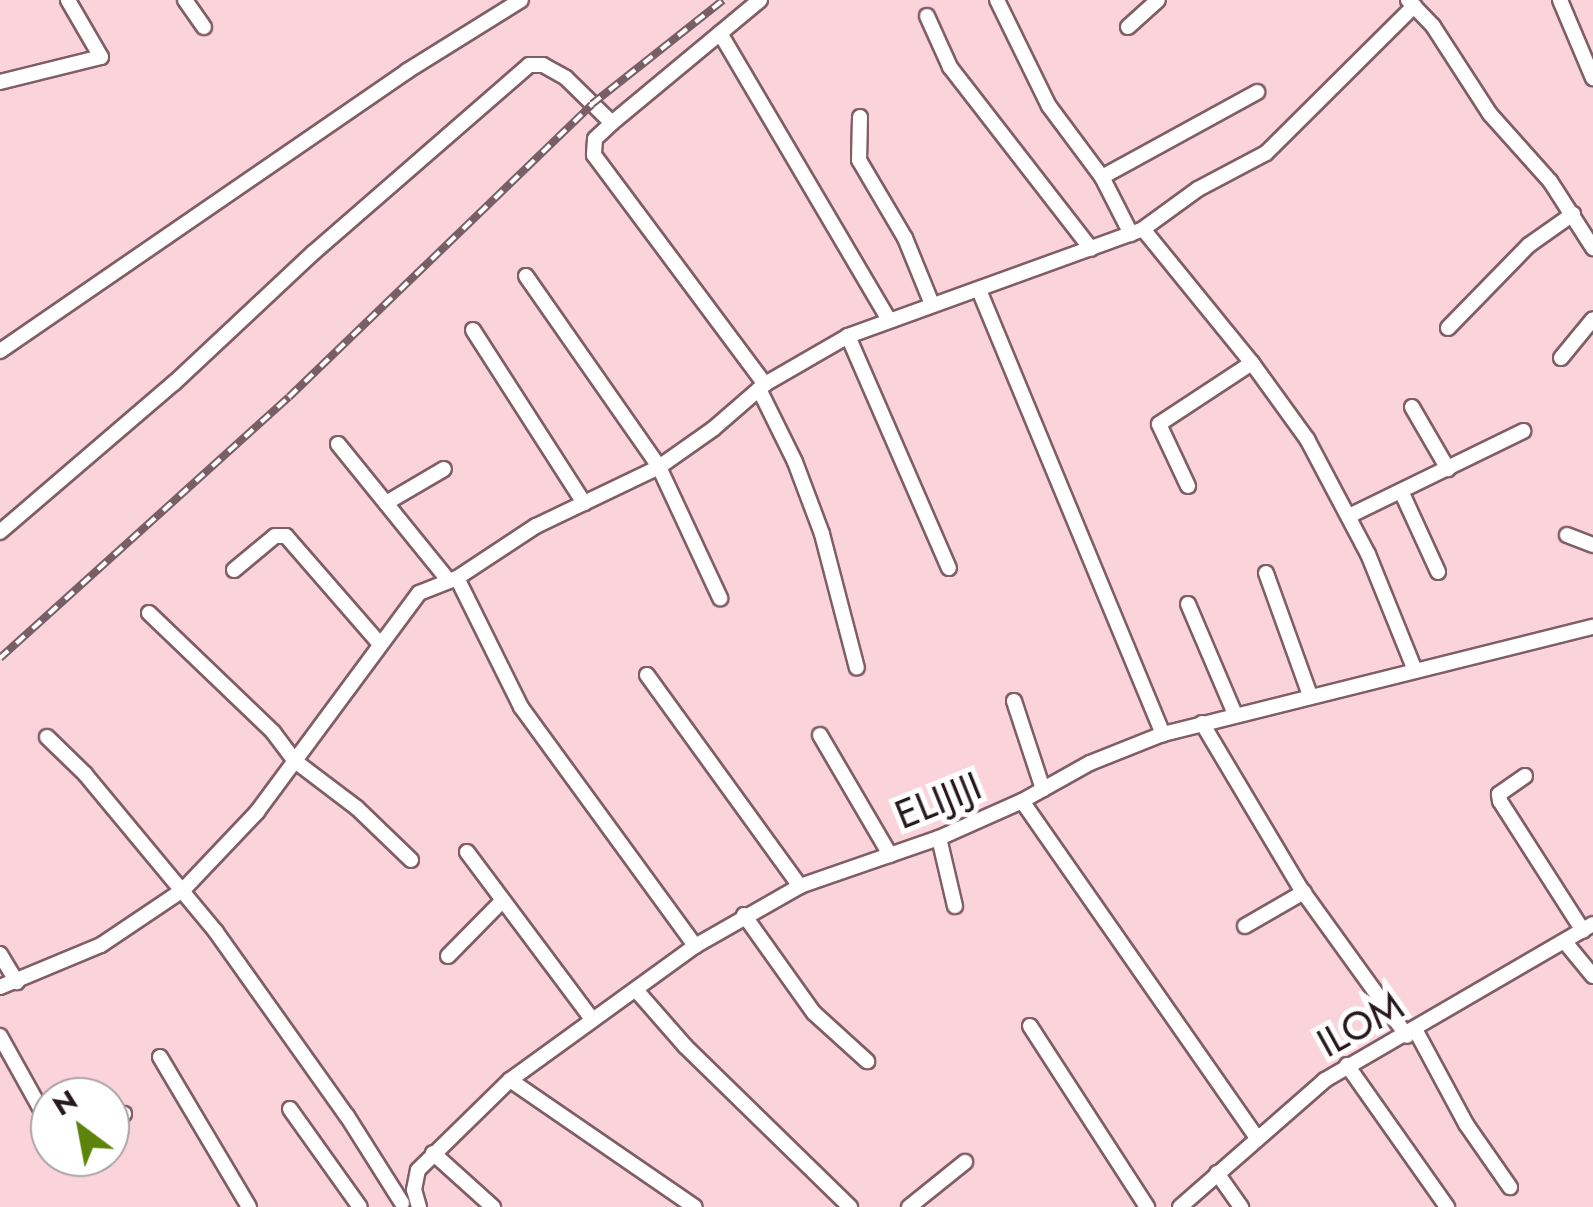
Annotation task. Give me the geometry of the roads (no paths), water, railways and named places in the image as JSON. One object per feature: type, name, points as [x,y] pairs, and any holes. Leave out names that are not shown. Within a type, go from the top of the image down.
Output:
[{"type":"street","points":[[0,82],[102,57],[68,0]]},
{"type":"street","points":[[185,0],[204,27]]},
{"type":"street","points":[[0,351],[326,126],[521,0]]},
{"type":"street","points":[[760,0],[595,139],[598,164],[762,387],[796,462],[822,534],[857,668]]},
{"type":"street","points":[[996,0],[1050,106],[1137,232],[1252,363],[1308,439],[1384,589],[1414,668]]},
{"type":"street","points":[[1128,27],[1158,0]]},
{"type":"street","points":[[1560,0],[1593,78]]},
{"type":"street","points":[[0,987],[126,931],[183,890],[258,812],[419,593],[453,579],[536,526],[659,467],[762,387],[848,336],[888,318],[1137,232],[1198,190],[1266,153],[1411,3],[1445,42],[1490,114],[1550,180],[1593,248]]},
{"type":"street","points":[[927,16],[950,67],[1091,249]]},
{"type":"street","points":[[720,33],[888,318]]},
{"type":"street","points":[[0,532],[174,383],[313,253],[529,65],[543,65],[566,78],[612,123]]},
{"type":"street","points":[[1102,177],[1257,92]]},
{"type":"street","points":[[860,116],[859,160],[905,238],[932,304]]},
{"type":"street","points":[[1448,328],[1529,245],[1573,214]]},
{"type":"street","points":[[526,276],[659,467],[720,598]]},
{"type":"street","points":[[978,290],[1162,734]]},
{"type":"street","points":[[1561,358],[1593,319]]},
{"type":"street","points":[[473,330],[584,502]]},
{"type":"street","points":[[848,336],[949,568]]},
{"type":"street","points":[[1188,486],[1158,424],[1252,363]]},
{"type":"street","points":[[1412,407],[1448,469]]},
{"type":"street","points":[[1349,516],[1523,430]]},
{"type":"street","points":[[338,444],[453,579],[521,707],[694,946]]},
{"type":"street","points":[[386,503],[444,469]]},
{"type":"street","points":[[1401,491],[1438,572]]},
{"type":"street","points":[[234,570],[275,536],[286,536],[380,644]]},
{"type":"street","points":[[1567,536],[1593,545]]},
{"type":"street","points":[[1266,573],[1310,695]]},
{"type":"street","points":[[1188,604],[1235,714]]},
{"type":"street","points":[[149,612],[274,732],[295,761],[357,808],[410,860]]},
{"type":"street","name":"ELIJIJI","points":[[407,1203],[418,1170],[510,1080],[694,946],[800,886],[939,838],[1022,802],[1090,762],[1162,734],[1414,668],[1593,627]]},
{"type":"street","points":[[647,675],[800,886]]},
{"type":"street","points":[[1014,701],[1043,789]]},
{"type":"street","points":[[1202,722],[1304,892],[1412,1033],[1466,1124],[1510,1187]]},
{"type":"street","points":[[820,735],[890,855]]},
{"type":"street","points":[[47,737],[85,774],[183,890],[407,1203]]},
{"type":"street","points":[[1525,776],[1499,794],[1500,800],[1588,928]]},
{"type":"street","points":[[1022,802],[1256,1136]]},
{"type":"street","points":[[939,838],[955,906]]},
{"type":"street","points":[[467,852],[592,1019]]},
{"type":"street","points":[[1245,926],[1304,892]]},
{"type":"street","points":[[448,956],[503,900]]},
{"type":"street","points":[[744,916],[814,1013],[867,1061]]},
{"type":"street","name":"ILOM","points":[[1180,1207],[1256,1136],[1347,1065],[1412,1033],[1588,928]]},
{"type":"street","points":[[1565,942],[1593,976]]},
{"type":"street","points":[[0,954],[17,982]]},
{"type":"street","points":[[636,990],[684,1046],[850,1207]]},
{"type":"street","points":[[1030,1026],[1147,1207]]},
{"type":"street","points":[[0,1036],[30,1090]]},
{"type":"street","points":[[160,1057],[249,1207]]},
{"type":"street","points":[[1347,1065],[1447,1207]]},
{"type":"street","points":[[510,1080],[695,1207]]},
{"type":"street","points":[[290,1109],[360,1207]]},
{"type":"street","points":[[433,1154],[493,1207]]},
{"type":"street","points":[[909,1207],[966,1162]]},
{"type":"street","points":[[1216,1173],[1241,1207]]},
{"type":"railway","points":[[0,658],[289,397],[592,104],[723,0]]}]
